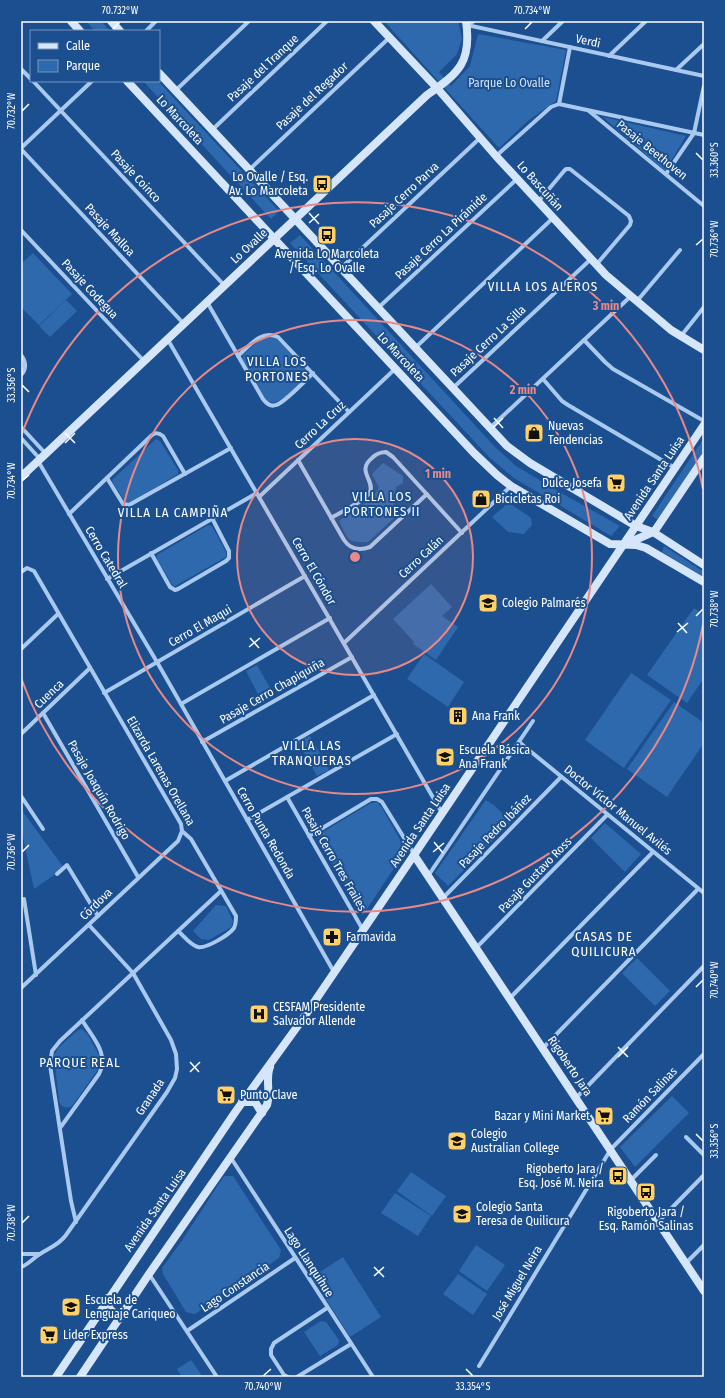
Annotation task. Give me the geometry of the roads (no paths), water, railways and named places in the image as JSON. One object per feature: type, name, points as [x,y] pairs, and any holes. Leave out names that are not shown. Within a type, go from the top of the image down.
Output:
[{"type":"main road","points":[[71,21],[79,30]]},
{"type":"main road","points":[[110,21],[119,30]]},
{"type":"main road","name":"Lo Bascuñán","points":[[374,21],[437,88],[538,202],[612,281],[671,330],[704,350]]},
{"type":"main road","name":"Lo Ovalle","points":[[21,477],[427,95],[453,74],[463,62],[468,46],[469,22]]},
{"type":"main road","name":"Lo Marcoleta","points":[[160,74],[507,446],[522,458],[636,526],[653,532],[704,565]]},
{"type":"main road","name":"Lo Marcoleta","points":[[128,82],[485,465],[512,486],[610,544],[636,545],[646,548],[704,582]]},
{"type":"main road","name":"Avenida Santa Luisa","points":[[56,1377],[242,1102],[275,1058],[335,972],[704,425]]},
{"type":"main road","points":[[653,532],[704,458]]},
{"type":"main road","name":"Avenida Santa Luisa","points":[[623,545],[653,532]]},
{"type":"main road","name":"Rigoberto Jara","points":[[414,855],[611,1149],[704,1291]]},
{"type":"main road","name":"Avenida Santa Luisa","points":[[80,1377],[149,1274],[262,1113],[268,1102],[268,1072],[275,1058]]},
{"type":"main road","points":[[242,1102],[255,1102],[262,1113]]},
{"type":"main road","points":[[108,1298],[108,1306],[111,1310],[118,1314],[125,1310]]},
{"type":"street","points":[[147,30],[156,21]]},
{"type":"street","points":[[176,91],[249,21]]},
{"type":"street","name":"Pasaje del Tranque","points":[[212,130],[328,21]]},
{"type":"street","points":[[542,41],[563,21]]},
{"type":"street","points":[[609,56],[646,21]]},
{"type":"street","name":"Verdi","points":[[469,22],[542,41],[704,76]]},
{"type":"street","name":"Pasaje del Regador","points":[[249,170],[389,37]]},
{"type":"street","points":[[676,70],[704,44]]},
{"type":"street","points":[[559,104],[570,47]]},
{"type":"street","name":"Pasaje Coinco","points":[[21,69],[30,78]]},
{"type":"street","name":"Pasaje Coinco","points":[[34,82],[225,286]]},
{"type":"street","points":[[21,149],[91,82]]},
{"type":"street","points":[[666,174],[694,133],[704,86]]},
{"type":"street","points":[[496,156],[551,107],[559,104],[704,135]]},
{"type":"street","name":"Pasaje Beethoven","points":[[587,110],[704,206]]},
{"type":"street","name":"Pasaje Cerro Parva","points":[[341,268],[480,138]]},
{"type":"street","name":"Pasaje Malloa","points":[[21,149],[184,324]]},
{"type":"street","name":"Pasaje Cerro La Silla","points":[[452,388],[593,262],[630,225],[631,221],[629,216],[570,168],[566,169],[538,202]]},
{"type":"street","name":"Pasaje Cerro La Pirámide","points":[[378,308],[517,179]]},
{"type":"street","points":[[415,348],[553,218]]},
{"type":"street","name":"Pasaje Codegua","points":[[21,230],[144,362]]},
{"type":"street","points":[[490,428],[584,340],[634,299],[680,250]]},
{"type":"street","points":[[207,302],[265,402],[270,405],[281,403],[313,373]]},
{"type":"street","points":[[681,336],[704,307]]},
{"type":"street","points":[[238,356],[261,336],[267,334],[274,335],[284,341],[350,412]]},
{"type":"street","name":"Cerro El Cóndor","points":[[168,339],[443,813]]},
{"type":"street","points":[[584,340],[613,369],[704,422]]},
{"type":"street","points":[[21,355],[26,365],[21,375]]},
{"type":"street","name":"Cerro La Cruz","points":[[107,579],[212,518],[258,495],[298,460],[396,368]]},
{"type":"street","points":[[543,379],[568,406],[675,468]]},
{"type":"street","points":[[21,427],[41,458]]},
{"type":"street","points":[[69,514],[156,433],[163,436],[185,474]]},
{"type":"street","points":[[21,438],[41,458]]},
{"type":"street","points":[[107,478],[123,504],[127,506],[231,448]]},
{"type":"street","points":[[331,518],[369,494],[371,487],[365,472],[366,465],[379,453],[386,452],[394,457],[462,533]]},
{"type":"street","name":"Cerro Catedral","points":[[41,458],[69,514],[181,704]]},
{"type":"street","points":[[298,460],[344,540],[349,546],[357,549],[365,549],[371,546],[427,494]]},
{"type":"street","name":"Cerro Calán","points":[[344,643],[512,486]]},
{"type":"street","points":[[151,554],[170,588],[175,590],[226,561],[229,558],[229,551],[212,518]]},
{"type":"street","name":"Elizarda Larenas Orellana","points":[[21,572],[30,568],[34,571],[181,824],[182,831],[191,840],[236,916],[236,924],[232,930],[203,947],[192,945],[178,931]]},
{"type":"street","name":"Cerro El Maqui","points":[[104,693],[305,576]]},
{"type":"street","points":[[21,649],[58,614]]},
{"type":"street","points":[[181,704],[330,618]]},
{"type":"street","name":"Pasaje Cerro Chapiquiña","points":[[202,742],[352,657]]},
{"type":"street","name":"Cuenca","points":[[21,734],[90,668]]},
{"type":"street","points":[[225,781],[374,695]]},
{"type":"street","name":"Cerro Punta Redonda","points":[[181,704],[335,972]]},
{"type":"street","name":"Pasaje Joaquín Rodrigo","points":[[43,713],[138,877]]},
{"type":"street","points":[[428,876],[533,721]]},
{"type":"street","points":[[247,820],[397,734]]},
{"type":"street","name":"Doctor Víctor Manuel Avilés","points":[[519,742],[704,893]]},
{"type":"street","name":"Pasaje Pedro Ibáñez","points":[[443,898],[562,777]]},
{"type":"street","points":[[21,796],[43,829]]},
{"type":"street","name":"Pasaje Cerro Tres Frailes","points":[[287,797],[363,930]]},
{"type":"street","points":[[309,836],[371,799],[377,799],[382,802],[414,855]]},
{"type":"street","name":"Pasaje Gustavo Ross","points":[[476,948],[608,815]]},
{"type":"street","name":"Córdova","points":[[21,988],[178,841],[182,831]]},
{"type":"street","points":[[510,998],[653,852]]},
{"type":"street","points":[[57,874],[67,864],[98,916]]},
{"type":"street","points":[[543,1048],[698,888]]},
{"type":"street","points":[[76,1222],[71,1201],[50,1065],[51,1056],[56,1044],[222,891]]},
{"type":"street","points":[[24,899],[36,975]]},
{"type":"street","points":[[89,924],[132,973]]},
{"type":"street","points":[[576,1098],[704,966]]},
{"type":"street","name":"Granada","points":[[21,1267],[34,1260],[39,1254],[63,1240],[166,1092],[176,1073],[177,1059],[171,1040],[132,973]]},
{"type":"street","points":[[60,1128],[99,1074],[103,1065],[100,1049],[82,1020]]},
{"type":"street","name":"Ramón Salinas","points":[[611,1149],[704,1054]]},
{"type":"street","points":[[686,1137],[704,1155]]},
{"type":"street","name":"José Miguel Neira","points":[[479,1366],[611,1149]]},
{"type":"street","points":[[631,1180],[656,1155]]},
{"type":"street","name":"Lago Llanquihue","points":[[231,1158],[373,1377]]},
{"type":"street","points":[[658,1222],[704,1175]]},
{"type":"street","points":[[686,1264],[704,1245]]},
{"type":"street","name":"Granada","points":[[21,1254],[39,1254]]},
{"type":"street","name":"Lago Constancia","points":[[187,1331],[295,1258]]},
{"type":"street","points":[[149,1274],[217,1377]]},
{"type":"street","points":[[288,1377],[284,1375],[271,1355],[272,1346],[274,1343],[327,1308]]},
{"type":"street","points":[[297,1377],[351,1344]]},
{"type":"place","name":"Lo Ovalle / Esq. Av. Lo Marcoleta","points":[[322,184]]},
{"type":"place","name":"Avenida Lo Marcoleta / Esq. Lo Ovalle","points":[[327,235]]},
{"type":"place","name":"Nuevas Tendencias","points":[[534,433]]},
{"type":"place","name":"Dulce Josefa","points":[[616,483]]},
{"type":"place","name":"Bicicletas Roi","points":[[481,499]]},
{"type":"place","name":"Colegio Palmarés","points":[[488,603]]},
{"type":"place","name":"Ana Frank","points":[[458,716]]},
{"type":"place","name":"Escuela Básica Ana Frank","points":[[445,757]]},
{"type":"place","name":"Farmavida","points":[[332,937]]},
{"type":"place","name":"CESFAM Presidente Salvador Allende","points":[[259,1014]]},
{"type":"place","name":"Punto Clave","points":[[226,1095]]},
{"type":"place","name":"Bazar y Mini Market","points":[[604,1116]]},
{"type":"place","name":"Colegio Australian College","points":[[457,1141]]},
{"type":"place","name":"Rigoberto Jara / Esq. José M. Neira","points":[[618,1176]]},
{"type":"place","name":"Rigoberto Jara / Esq. Ramón Salinas","points":[[646,1192]]},
{"type":"place","name":"Colegio Santa Teresa de Quilicura","points":[[462,1214]]},
{"type":"place","name":"Escuela de Lenguaje Cariqueo","points":[[71,1307]]},
{"type":"place","name":"Lider Express","points":[[49,1335]]},
{"type":"district","name":"VILLA LOS ALEROS","points":[[543,286]]},
{"type":"district","name":"VILLA LOS PORTONES","points":[[277,368]]},
{"type":"district","name":"VILLA LOS PORTONES II","points":[[382,504]]},
{"type":"district","name":"VILLA LA CAMPIÑA","points":[[173,512]]},
{"type":"district","name":"VILLA LAS TRANQUERAS","points":[[312,752]]},
{"type":"district","name":"CASAS DE QUILICURA","points":[[604,944]]},
{"type":"district","name":"PARQUE REAL","points":[[80,1062]]},
{"type":"park label","name":"Parque Lo Ovalle","points":[[509,83]]}]
